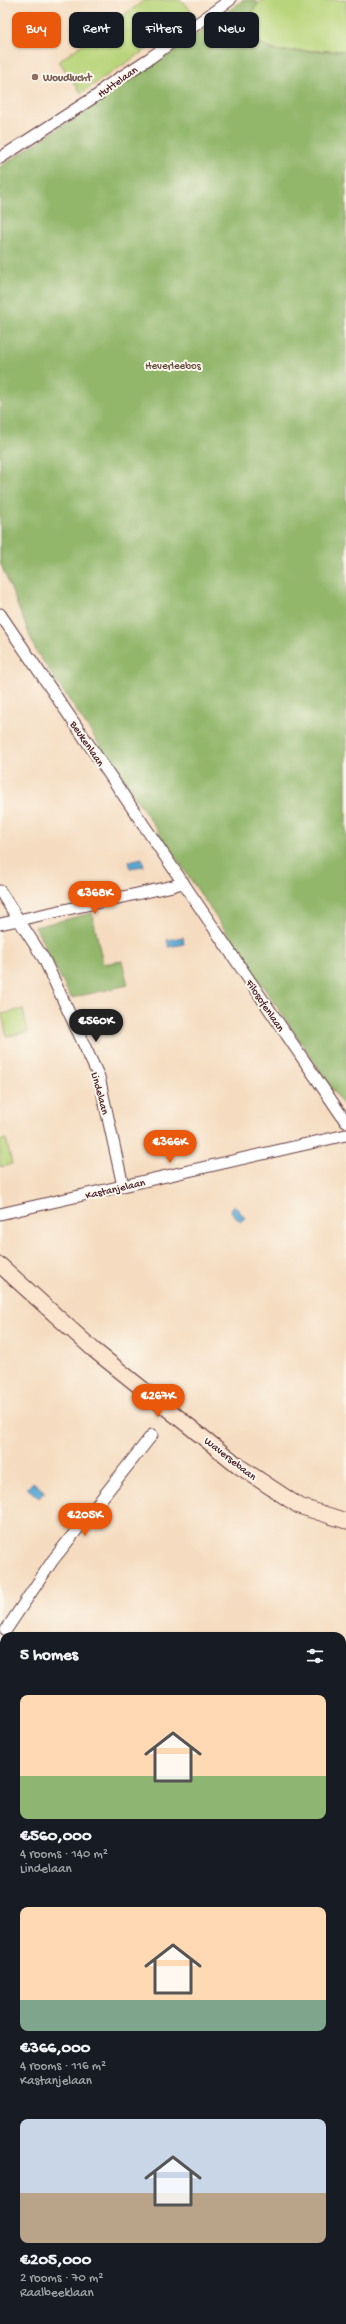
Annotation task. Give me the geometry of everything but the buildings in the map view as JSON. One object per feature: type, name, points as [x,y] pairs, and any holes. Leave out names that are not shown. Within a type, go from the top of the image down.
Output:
[{"type":"street","name":"Huttelaan","points":[[0,158],[99,94],[104,88],[212,15],[230,0]]},
{"type":"street","name":"Beukenlaan","points":[[0,614],[182,881]]},
{"type":"street","points":[[0,924],[173,886],[182,881]]},
{"type":"street","name":"Filosofenlaan","points":[[182,881],[346,1122]]},
{"type":"street","name":"Lindelaan","points":[[0,891],[44,959],[99,1077],[123,1186]]},
{"type":"street","name":"Kastanjelaan","points":[[0,1214],[346,1135]]},
{"type":"street","name":"Waversebaan","points":[[0,1265],[94,1350],[240,1467],[299,1506],[346,1521]]},
{"type":"street","points":[[7,1631],[83,1520],[152,1434]]},
{"type":"green space","points":[[145,0],[181,0],[192,12],[132,12],[132,48],[148,48],[81,93],[59,61],[77,48],[124,48],[124,15]]},
{"type":"green space","name":"Heverleebos","points":[[243,0],[255,0],[258,4],[252,12],[227,12]]},
{"type":"green space","points":[[261,0],[346,0],[346,51],[274,50],[259,42],[259,12],[252,12]]},
{"type":"green space","name":"Heverleebos","points":[[204,29],[204,48],[259,48],[259,42],[271,50],[279,51],[346,51],[346,1109],[36,651],[0,562],[0,167],[179,48],[196,48],[196,35]]},
{"type":"green space","points":[[92,913],[103,964],[122,961],[128,985],[71,998],[35,927]]},
{"type":"green space","points":[[23,1009],[28,1032],[7,1036],[2,1014]]},
{"type":"green space","points":[[6,1139],[12,1164],[0,1167],[0,1141]]},
{"type":"water","points":[[142,858],[144,866],[130,868],[129,861]]},
{"type":"water","points":[[183,937],[184,944],[169,947],[167,940]]},
{"type":"water","points":[[234,1205],[245,1218],[240,1222],[230,1210]]},
{"type":"water","points":[[33,1482],[45,1492],[39,1498],[27,1488]]},
{"type":"place","name":"Woudlucht","points":[[35,77]]}]
